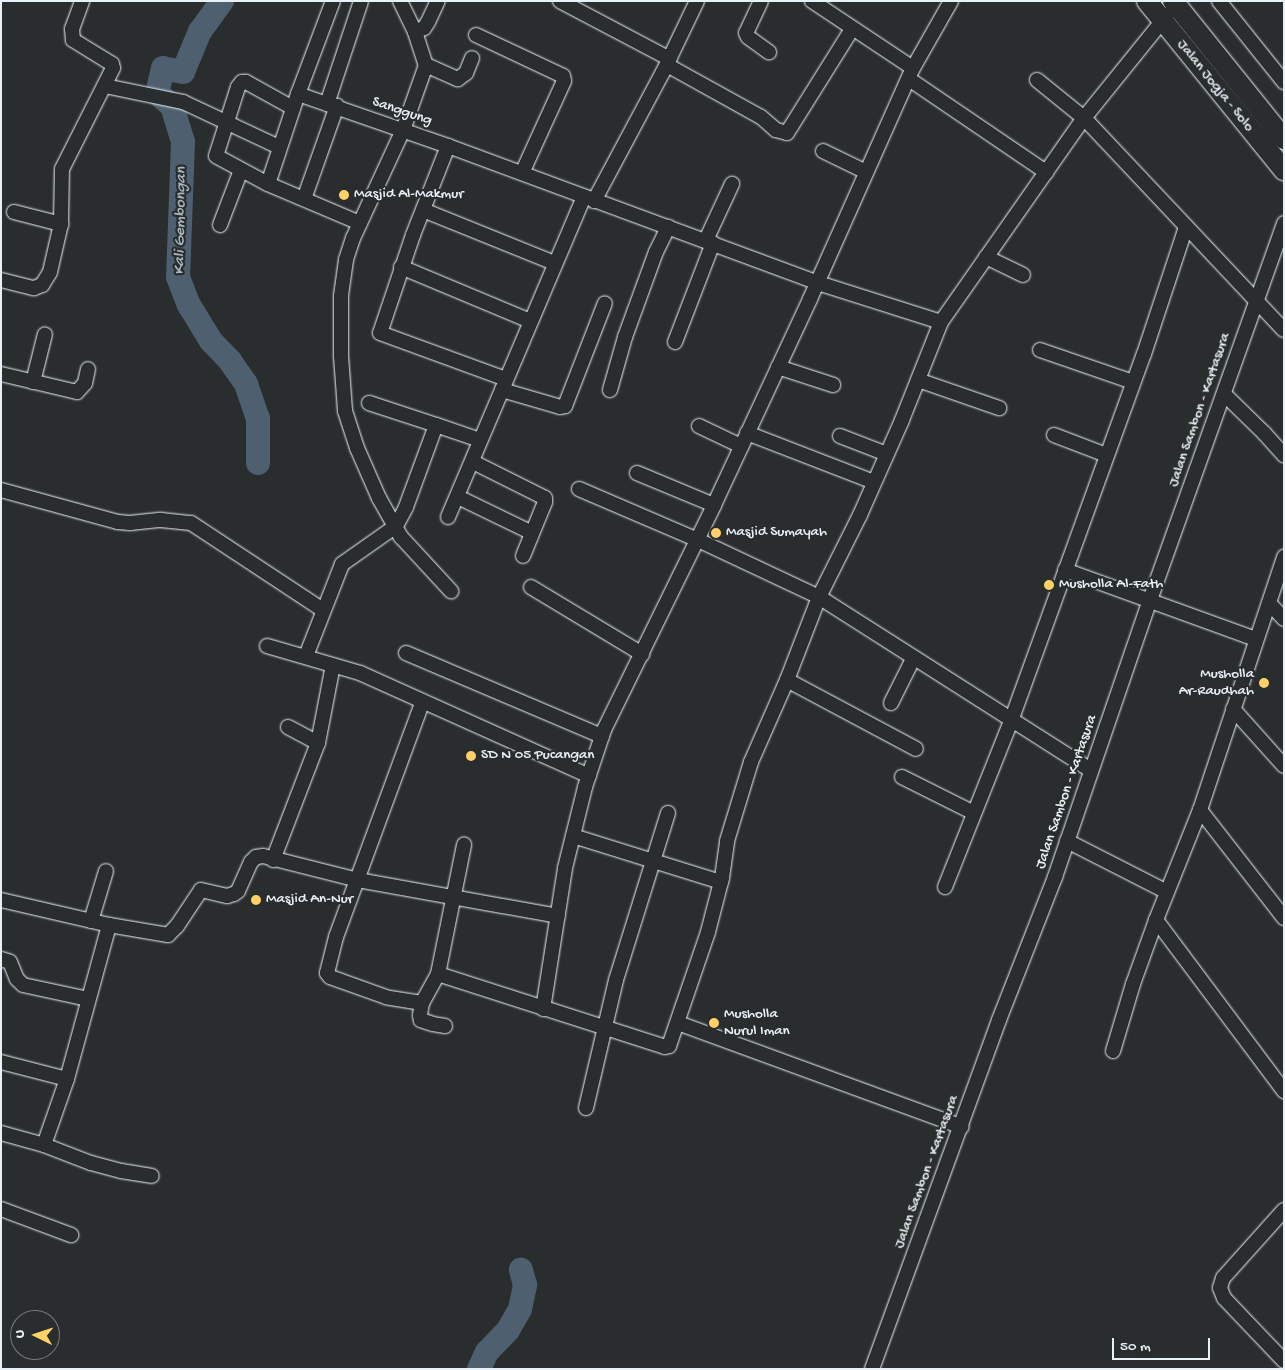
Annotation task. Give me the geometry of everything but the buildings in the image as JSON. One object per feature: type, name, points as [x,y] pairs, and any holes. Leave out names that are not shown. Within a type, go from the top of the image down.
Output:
[{"type":"highway","name":"Jalan Jogja - Solo","points":[[1148,1],[1162,21],[1284,170]]},
{"type":"highway","name":"Jalan Jogja - Solo","points":[[1178,3],[1284,139]]},
{"type":"street","points":[[1,280],[34,288],[42,285],[50,272],[61,224],[62,169],[105,86],[113,65],[74,40],[72,36],[82,1]]},
{"type":"street","points":[[268,184],[279,147],[333,1]]},
{"type":"street","points":[[304,199],[361,1]]},
{"type":"street","points":[[400,1],[415,32],[426,65],[403,130],[352,238],[346,260],[341,298],[341,356],[345,411],[364,465],[379,498],[414,552],[451,591]]},
{"type":"street","points":[[415,32],[424,28],[438,1]]},
{"type":"street","points":[[560,1],[761,117],[776,130],[787,133],[852,29]]},
{"type":"street","points":[[448,517],[473,462],[480,440],[554,263],[668,62],[697,1]]},
{"type":"street","points":[[761,1],[746,33],[748,37],[769,52]]},
{"type":"street","points":[[812,1],[1046,172]]},
{"type":"street","points":[[543,1009],[573,836],[604,729],[698,540],[748,434],[911,74],[951,1]]},
{"type":"street","points":[[1220,1],[1284,82]]},
{"type":"street","points":[[438,974],[665,1047],[671,1043],[708,932],[721,882],[727,841],[748,771],[787,680],[819,597],[874,482],[942,322],[986,256],[1084,118],[1178,3],[1284,123]]},
{"type":"street","points":[[476,35],[564,76],[564,81],[522,173]]},
{"type":"street","points":[[426,65],[458,79],[466,73],[472,58]]},
{"type":"street","points":[[1037,80],[1084,118],[1284,330]]},
{"type":"street","points":[[293,108],[246,82],[242,82],[226,123],[216,156],[268,184],[360,223]]},
{"type":"street","points":[[105,86],[183,102],[279,147]]},
{"type":"street","name":"Sanggung","points":[[298,94],[710,241],[818,283],[942,322]]},
{"type":"street","points":[[448,146],[401,267],[380,333],[560,407],[565,406],[605,303]]},
{"type":"street","points":[[823,151],[866,172]]},
{"type":"street","points":[[220,225],[242,170]]},
{"type":"street","points":[[674,342],[732,184]]},
{"type":"street","points":[[423,210],[554,263]]},
{"type":"street","points":[[14,212],[61,224]]},
{"type":"street","name":"Jalan Sambon - Kartasura","points":[[872,1369],[962,1127],[999,1020],[1067,841],[1150,600],[1284,223]]},
{"type":"street","points":[[610,390],[625,337],[656,252],[668,227]]},
{"type":"street","points":[[945,887],[1011,721],[1133,382],[1186,227]]},
{"type":"street","points":[[986,256],[1023,275]]},
{"type":"street","points":[[401,267],[530,321]]},
{"type":"street","points":[[33,382],[45,334]]},
{"type":"street","points":[[1040,350],[1133,382]]},
{"type":"street","points":[[778,367],[833,385]]},
{"type":"street","points":[[1,374],[77,392],[85,383],[88,369]]},
{"type":"street","points":[[918,380],[1000,408]]},
{"type":"street","points":[[1224,394],[1284,455]]},
{"type":"street","points":[[369,402],[480,440]]},
{"type":"street","points":[[306,656],[342,564],[396,526],[406,507],[436,425]]},
{"type":"street","points":[[699,426],[741,446]]},
{"type":"street","points":[[748,434],[874,482]]},
{"type":"street","points":[[840,436],[886,454]]},
{"type":"street","points":[[1054,436],[1106,455]]},
{"type":"street","points":[[473,462],[544,497],[545,502],[523,556]]},
{"type":"street","points":[[637,473],[714,505]]},
{"type":"street","points":[[579,489],[698,540],[819,597],[913,659],[1091,770]]},
{"type":"street","points":[[1,490],[118,522],[130,523],[161,520],[191,523],[323,610]]},
{"type":"street","points":[[458,497],[532,532]]},
{"type":"street","points":[[1113,1050],[1133,984],[1156,920],[1200,810],[1284,557]]},
{"type":"street","points":[[1065,570],[1256,639]]},
{"type":"street","points":[[532,587],[642,654]]},
{"type":"street","points":[[1269,603],[1284,619]]},
{"type":"street","points":[[266,646],[360,673],[422,703],[589,776]]},
{"type":"street","points":[[406,653],[604,729]]},
{"type":"street","points":[[891,703],[913,659]]},
{"type":"street","points":[[272,860],[318,743],[334,665]]},
{"type":"street","points":[[787,680],[916,749]]},
{"type":"street","points":[[422,703],[336,937],[327,973],[330,977],[386,997],[422,1003]]},
{"type":"street","points":[[1233,709],[1284,766]]},
{"type":"street","points":[[288,727],[318,743]]},
{"type":"street","points":[[902,777],[974,813]]},
{"type":"street","points":[[1200,810],[1284,918]]},
{"type":"street","points":[[586,1108],[604,1028],[668,813]]},
{"type":"street","points":[[573,836],[654,863],[721,882]]},
{"type":"street","points":[[1067,841],[1167,892]]},
{"type":"street","points":[[445,1026],[422,1020],[422,1003],[438,974],[464,845]]},
{"type":"street","points":[[1,900],[109,925],[168,936],[177,926],[199,892],[205,890],[227,896],[234,894],[238,891],[253,859],[263,856],[272,860],[358,880],[558,916]]},
{"type":"street","points":[[91,921],[106,870]]},
{"type":"street","points":[[1156,920],[1284,1091]]},
{"type":"street","points":[[44,1145],[68,1079],[109,925]]},
{"type":"street","points":[[1,959],[10,962],[17,979],[23,985],[88,999]]},
{"type":"street","points":[[678,1023],[962,1127]]},
{"type":"street","points":[[1,1062],[68,1079]]},
{"type":"street","points":[[1,1133],[44,1145],[91,1163],[121,1171],[152,1176]]},
{"type":"street","points":[[1,1209],[71,1235]]},
{"type":"street","points":[[1284,1210],[1223,1278],[1220,1288],[1224,1298],[1284,1361]]},
{"type":"waterway","name":"Kali Gembongan","points":[[222,1],[200,31],[183,72],[163,68],[157,93],[172,106],[183,142],[178,277],[189,305],[211,341],[230,361],[246,384],[258,418],[258,463]]},
{"type":"waterway","points":[[479,1369],[487,1352],[508,1330],[520,1309],[525,1285],[521,1270]]},
{"type":"place","name":"Masjid Al-Makmur","points":[[344,195]]},
{"type":"place","name":"Masjid Sumayah","points":[[716,533]]},
{"type":"place","name":"Musholla Al-Fath","points":[[1049,585]]},
{"type":"place","name":"Musholla Ar-Raudhah","points":[[1264,683]]},
{"type":"place","name":"SD N 05 Pucangan","points":[[471,756]]},
{"type":"place","name":"Masjid An-Nur","points":[[256,900]]},
{"type":"place","name":"Musholla Nurul Iman","points":[[714,1023]]}]
